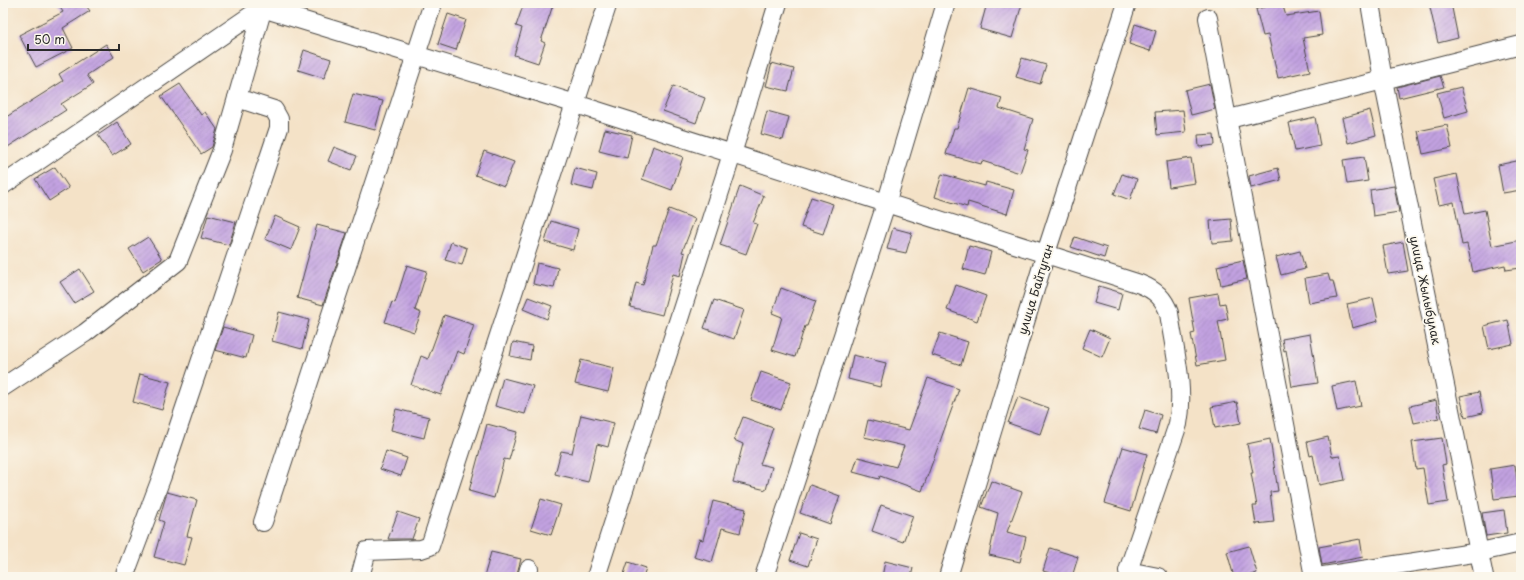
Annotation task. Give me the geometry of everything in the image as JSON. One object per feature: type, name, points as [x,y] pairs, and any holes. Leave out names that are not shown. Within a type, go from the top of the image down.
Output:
[{"type":"street","points":[[263,522],[433,3]]},
{"type":"street","points":[[360,577],[367,551],[421,549],[430,546],[608,3]]},
{"type":"street","points":[[596,577],[732,154],[778,3]]},
{"type":"street","points":[[764,577],[886,204],[946,3]]},
{"type":"street","name":"улица Байтуган","points":[[948,577],[1046,253],[1127,3]]},
{"type":"street","name":"улица Жылыбулак","points":[[1370,3],[1383,80],[1484,577]]},
{"type":"street","points":[[263,5],[886,204],[1046,253],[1149,288],[1165,302],[1169,313],[1181,409],[1178,424],[1127,574],[1158,577]]},
{"type":"street","points":[[3,387],[85,333],[178,260],[222,150],[263,5]]},
{"type":"street","points":[[3,185],[263,5]]},
{"type":"street","points":[[1208,18],[1229,120],[1316,577],[1480,552],[1521,543]]},
{"type":"street","points":[[1229,120],[1521,45]]},
{"type":"street","points":[[124,577],[162,476],[279,128],[279,119],[271,108],[237,98]]},
{"type":"building","points":[[57,3],[84,3],[90,11],[63,28],[73,48],[36,67],[19,35],[63,12]]},
{"type":"building","points":[[524,3],[553,5],[541,41],[545,43],[538,63],[514,55],[522,28],[516,26]]},
{"type":"building","points":[[987,3],[1022,4],[1012,38],[980,29]]},
{"type":"building","points":[[1282,3],[1286,16],[1319,11],[1322,35],[1303,38],[1310,71],[1278,78],[1268,35],[1263,36],[1256,9]]},
{"type":"building","points":[[1429,3],[1451,3],[1458,38],[1438,43]]},
{"type":"building","points":[[448,14],[466,20],[456,50],[438,44]]},
{"type":"building","points":[[1135,24],[1156,31],[1150,51],[1129,44]]},
{"type":"building","points":[[106,44],[114,57],[87,75],[93,84],[61,104],[66,110],[3,150],[3,119],[63,81],[59,74]]},
{"type":"building","points":[[304,50],[331,59],[324,78],[298,70]]},
{"type":"building","points":[[1022,58],[1046,65],[1040,84],[1016,77]]},
{"type":"building","points":[[772,63],[794,69],[788,91],[766,86]]},
{"type":"building","points":[[1440,76],[1444,87],[1399,98],[1397,87]]},
{"type":"building","points":[[180,84],[201,115],[205,112],[217,129],[212,147],[201,154],[161,96]]},
{"type":"building","points":[[1210,84],[1215,109],[1191,115],[1185,90]]},
{"type":"building","points":[[673,86],[705,98],[696,123],[663,111]]},
{"type":"building","points":[[1461,87],[1468,111],[1444,118],[1437,93]]},
{"type":"building","points":[[969,88],[1002,98],[999,108],[1033,119],[1024,149],[1028,150],[1020,173],[982,161],[981,164],[946,154],[954,128],[957,128]]},
{"type":"building","points":[[353,94],[383,101],[375,130],[345,122]]},
{"type":"building","points":[[1183,110],[1186,132],[1157,135],[1155,112]]},
{"type":"building","points":[[1370,110],[1376,135],[1348,143],[1342,118]]},
{"type":"building","points":[[767,111],[789,117],[783,140],[761,134]]},
{"type":"building","points":[[1315,117],[1320,146],[1295,151],[1289,123]]},
{"type":"building","points":[[117,122],[131,144],[112,156],[98,135]]},
{"type":"building","points":[[1447,125],[1452,148],[1423,154],[1418,131]]},
{"type":"building","points":[[605,129],[632,135],[627,158],[599,151]]},
{"type":"building","points":[[1214,134],[1215,145],[1199,147],[1198,135]]},
{"type":"building","points":[[653,146],[683,157],[672,190],[642,179]]},
{"type":"building","points":[[334,147],[357,156],[351,170],[328,161]]},
{"type":"building","points":[[484,151],[514,162],[504,186],[475,175]]},
{"type":"building","points":[[1364,157],[1368,181],[1347,184],[1343,160]]},
{"type":"building","points":[[1191,158],[1195,183],[1169,187],[1166,162]]},
{"type":"building","points":[[1521,160],[1521,190],[1503,193],[1498,165]]},
{"type":"building","points":[[55,167],[69,188],[49,201],[35,179]]},
{"type":"building","points":[[575,168],[597,174],[593,190],[571,185]]},
{"type":"building","points":[[1278,168],[1281,180],[1251,188],[1249,176]]},
{"type":"building","points":[[942,174],[985,186],[986,182],[1014,190],[1007,214],[968,202],[967,207],[935,197]]},
{"type":"building","points":[[1122,174],[1137,179],[1130,200],[1114,194]]},
{"type":"building","points":[[1457,174],[1465,214],[1485,210],[1492,246],[1521,240],[1521,268],[1506,270],[1505,265],[1473,272],[1467,244],[1462,245],[1454,202],[1439,205],[1433,179]]},
{"type":"building","points":[[740,186],[764,196],[753,223],[757,224],[746,254],[720,245]]},
{"type":"building","points":[[1394,186],[1399,212],[1373,216],[1370,190]]},
{"type":"building","points":[[811,197],[833,204],[823,234],[801,227]]},
{"type":"building","points":[[669,209],[695,219],[682,252],[685,253],[680,276],[673,274],[662,315],[630,307],[636,283],[643,285],[653,245],[656,245]]},
{"type":"building","points":[[208,215],[236,222],[229,245],[201,238]]},
{"type":"building","points":[[275,216],[300,227],[291,250],[265,239]]},
{"type":"building","points":[[1231,219],[1233,241],[1212,243],[1210,221]]},
{"type":"building","points":[[551,221],[578,229],[573,250],[545,242]]},
{"type":"building","points":[[317,225],[347,233],[323,305],[297,298]]},
{"type":"building","points":[[893,228],[912,233],[906,253],[887,249]]},
{"type":"building","points":[[148,237],[162,259],[143,271],[129,249]]},
{"type":"building","points":[[1075,237],[1107,248],[1104,258],[1071,247]]},
{"type":"building","points":[[451,242],[467,248],[462,265],[445,260]]},
{"type":"building","points":[[1403,242],[1408,271],[1388,274],[1383,246]]},
{"type":"building","points":[[969,246],[991,252],[985,275],[963,269]]},
{"type":"building","points":[[1300,251],[1305,269],[1281,275],[1276,257]]},
{"type":"building","points":[[1243,260],[1247,279],[1221,285],[1217,266]]},
{"type":"building","points":[[537,263],[558,268],[554,288],[533,284]]},
{"type":"building","points":[[407,265],[427,271],[415,310],[421,313],[414,332],[385,322],[392,302],[395,303]]},
{"type":"building","points":[[80,269],[94,291],[74,303],[60,282]]},
{"type":"building","points":[[1328,274],[1330,281],[1333,281],[1337,298],[1309,303],[1305,278]]},
{"type":"building","points":[[956,285],[986,296],[977,321],[947,310]]},
{"type":"building","points":[[1099,286],[1122,293],[1118,310],[1094,303]]},
{"type":"building","points":[[781,288],[816,301],[807,326],[805,326],[795,357],[772,350],[782,317],[772,313]]},
{"type":"building","points":[[1218,293],[1220,304],[1225,303],[1228,319],[1218,321],[1225,360],[1197,365],[1191,334],[1195,333],[1189,298]]},
{"type":"building","points":[[528,297],[552,306],[547,319],[523,309]]},
{"type":"building","points":[[1373,298],[1378,321],[1352,328],[1347,304]]},
{"type":"building","points":[[714,300],[744,310],[734,339],[704,328]]},
{"type":"building","points":[[279,312],[309,320],[302,349],[272,341]]},
{"type":"building","points":[[444,315],[474,325],[464,354],[457,351],[441,395],[411,385],[421,356],[428,359]]},
{"type":"building","points":[[1508,320],[1513,344],[1489,349],[1484,326]]},
{"type":"building","points":[[223,327],[252,335],[246,358],[215,350]]},
{"type":"building","points":[[1090,329],[1110,338],[1102,357],[1082,348]]},
{"type":"building","points":[[940,333],[968,342],[961,365],[932,355]]},
{"type":"building","points":[[1310,334],[1318,383],[1292,387],[1286,350],[1284,351],[1282,339]]},
{"type":"building","points":[[513,342],[532,346],[530,360],[510,356]]},
{"type":"building","points":[[853,355],[886,363],[880,387],[848,379]]},
{"type":"building","points":[[581,360],[614,368],[608,392],[575,384]]},
{"type":"building","points":[[761,372],[791,382],[781,410],[751,400]]},
{"type":"building","points":[[140,374],[170,382],[162,410],[133,402]]},
{"type":"building","points":[[503,378],[533,386],[525,414],[495,406]]},
{"type":"building","points":[[928,378],[959,389],[922,491],[880,476],[879,479],[853,472],[858,457],[896,467],[904,446],[864,437],[868,420],[909,430]]},
{"type":"building","points":[[1356,381],[1361,406],[1337,411],[1332,386]]},
{"type":"building","points":[[1479,392],[1483,413],[1465,417],[1460,396]]},
{"type":"building","points":[[1018,397],[1049,408],[1040,434],[1008,423]]},
{"type":"building","points":[[1436,400],[1439,418],[1414,423],[1410,406]]},
{"type":"building","points":[[1237,402],[1241,423],[1215,428],[1211,407]]},
{"type":"building","points":[[396,409],[429,417],[424,438],[391,430]]},
{"type":"building","points":[[1145,410],[1161,415],[1156,434],[1139,429]]},
{"type":"building","points":[[581,415],[614,423],[608,447],[597,444],[588,482],[555,474],[561,451],[572,453]]},
{"type":"building","points":[[743,417],[773,428],[760,464],[772,467],[766,490],[733,482],[743,444],[734,440]]},
{"type":"building","points":[[487,424],[517,432],[509,460],[504,459],[494,498],[469,491]]},
{"type":"building","points":[[1328,437],[1332,457],[1340,456],[1345,480],[1319,485],[1313,455],[1310,456],[1307,442]]},
{"type":"building","points":[[1442,438],[1446,464],[1442,465],[1448,502],[1429,505],[1423,468],[1416,469],[1412,442]]},
{"type":"building","points":[[1270,439],[1278,491],[1270,492],[1274,522],[1256,524],[1253,506],[1257,506],[1251,473],[1253,473],[1247,444]]},
{"type":"building","points":[[1123,447],[1147,454],[1131,511],[1105,503]]},
{"type":"building","points":[[386,451],[407,458],[401,476],[380,469]]},
{"type":"building","points":[[1515,465],[1519,496],[1494,499],[1490,469]]},
{"type":"building","points":[[991,481],[1022,492],[1007,532],[1026,537],[1020,562],[989,555],[998,513],[981,507]]},
{"type":"building","points":[[810,485],[840,496],[830,524],[800,513]]},
{"type":"building","points":[[167,492],[197,500],[187,536],[192,537],[184,565],[154,557],[164,522],[159,520]]},
{"type":"building","points":[[541,499],[561,505],[551,535],[531,529]]},
{"type":"building","points":[[713,501],[746,509],[740,533],[722,528],[712,562],[694,557],[699,539],[703,540]]},
{"type":"building","points":[[881,505],[913,516],[903,542],[872,531]]},
{"type":"building","points":[[1504,510],[1507,533],[1486,536],[1482,513]]},
{"type":"building","points":[[398,512],[419,519],[412,539],[388,539]]},
{"type":"building","points":[[799,533],[817,539],[808,566],[790,560]]},
{"type":"building","points":[[1360,539],[1363,557],[1322,565],[1319,547]]},
{"type":"building","points":[[1249,546],[1257,573],[1244,577],[1234,577],[1227,552]]},
{"type":"building","points":[[1050,548],[1078,557],[1072,577],[1063,577],[1043,571]]},
{"type":"building","points":[[491,552],[521,559],[516,577],[484,577]]},
{"type":"building","points":[[885,561],[913,568],[911,577],[882,577]]},
{"type":"building","points":[[628,562],[646,568],[643,577],[623,577]]}]
